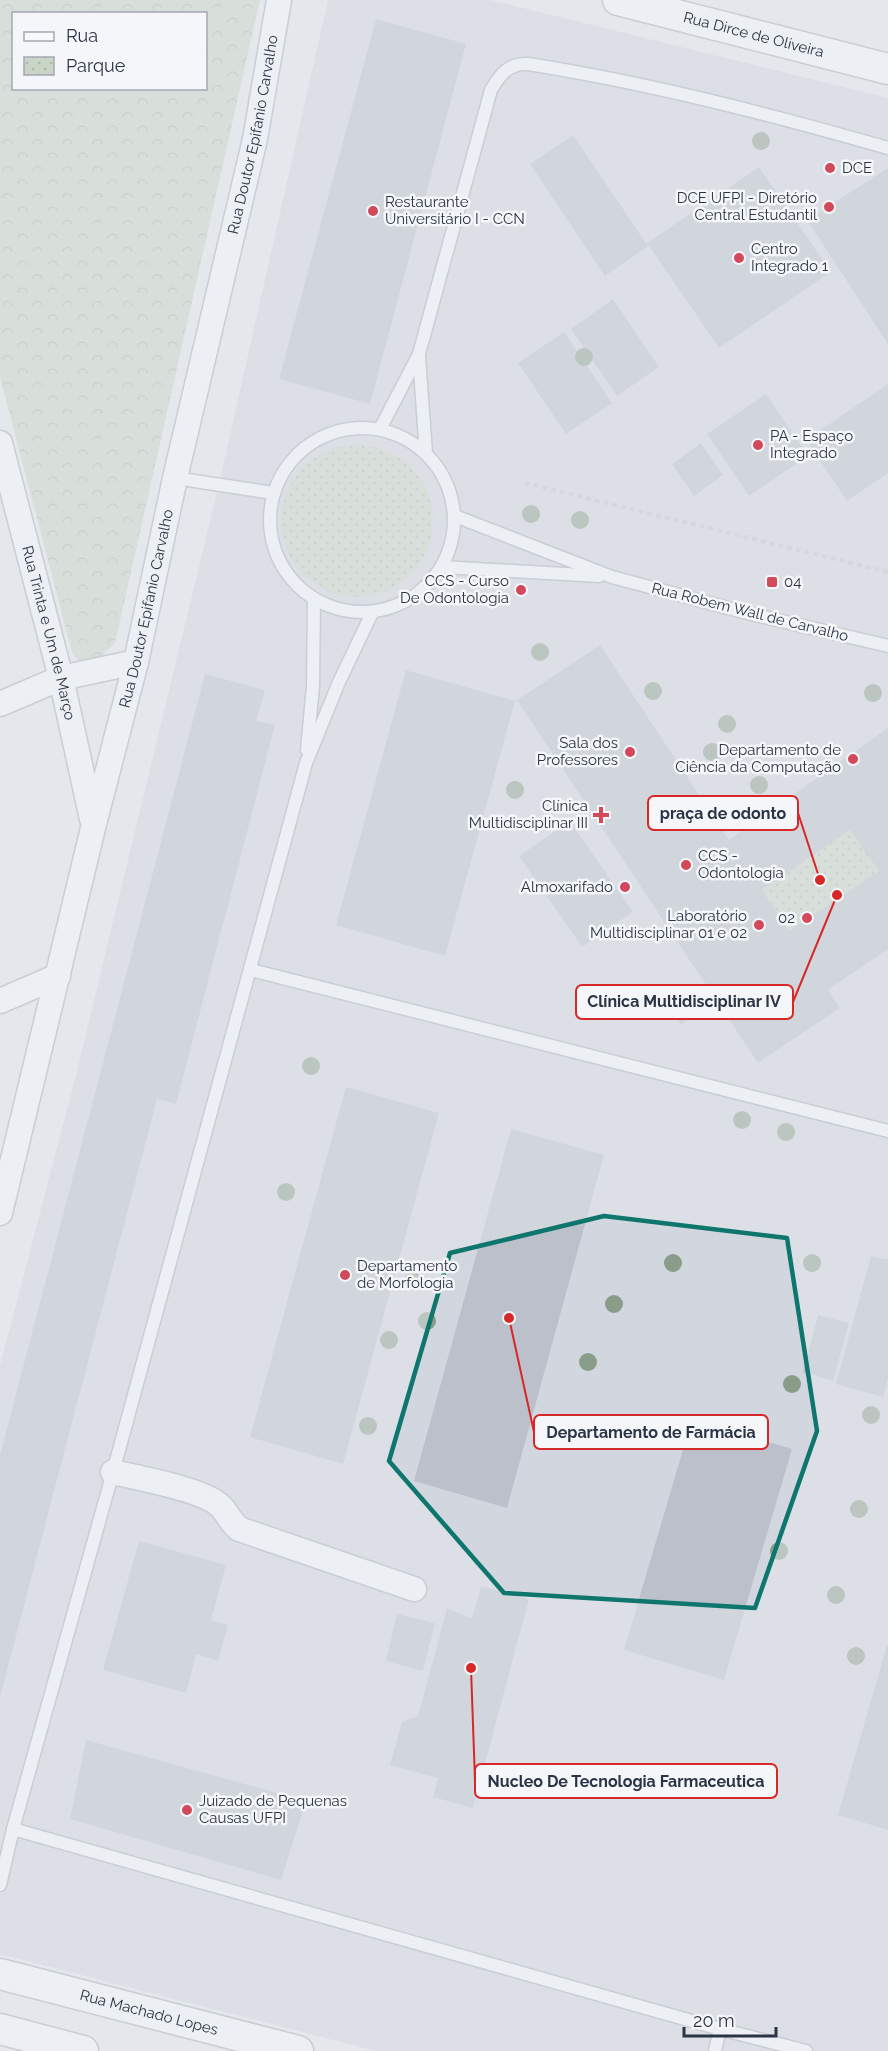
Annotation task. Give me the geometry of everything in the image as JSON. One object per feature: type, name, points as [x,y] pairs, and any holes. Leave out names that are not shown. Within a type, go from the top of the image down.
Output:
[{"type":"street","name":"Rua Doutor Epifanio Carvalho","points":[[0,1213],[93,824],[136,662],[175,478],[255,140],[279,0]]},
{"type":"street","name":"Rua Dirce de Oliveira","points":[[622,1],[888,69]]},
{"type":"street","name":"Rua Trinta e Um de Março","points":[[0,442],[61,678],[93,824]]},
{"type":"street","points":[[0,704],[61,678],[136,662]]},
{"type":"street","points":[[0,1001],[58,976]]},
{"type":"street","points":[[113,1472],[201,1495],[219,1504],[235,1526],[240,1529],[414,1589]]},
{"type":"street","name":"Rua Machado Lopes","points":[[0,1974],[298,2051]]},
{"type":"street","points":[[0,2029],[83,2051]]},
{"type":"lane","points":[[380,429],[419,354],[491,90],[506,69],[515,65],[528,64],[647,86],[888,148]]},
{"type":"lane","points":[[419,354],[426,453]]},
{"type":"lane","points":[[353,428],[380,429],[405,438],[426,453],[438,467],[446,482],[452,499],[454,516],[452,543],[442,567],[424,589],[400,605],[372,613],[342,610],[315,599],[291,579],[276,553],[270,523],[273,493],[285,468],[303,448],[327,434],[353,428]]},
{"type":"lane","points":[[175,478],[273,493]]},
{"type":"lane","name":"Rua Robem Wall de Carvalho","points":[[454,516],[612,577],[743,612],[888,646]]},
{"type":"lane","name":"Rua Robem Wall de Carvalho","points":[[442,567],[612,577]]},
{"type":"lane","points":[[306,763],[313,686],[315,599]]},
{"type":"lane","points":[[0,1885],[13,1829],[251,970],[306,763],[339,682],[372,613]]},
{"type":"lane","points":[[251,970],[888,1131]]},
{"type":"lane","points":[[13,1829],[720,2029],[806,2051]]},
{"type":"lane","points":[[715,2051],[720,2029]]},
{"type":"path","points":[[525,483],[888,572]]},
{"type":"highlighted area","points":[[604,1216],[787,1238],[817,1431],[755,1608],[504,1593],[389,1461],[450,1253]]},
{"type":"shaded area","points":[[328,0],[491,0],[888,98],[888,2051],[376,2051],[0,1954],[0,1366],[76,1075],[219,484]]},
{"type":"green space","points":[[0,0],[260,0],[115,643],[94,663],[79,662],[72,652],[0,377]]},
{"type":"green space","points":[[357,445],[372,446],[386,451],[411,467],[427,492],[432,506],[432,536],[427,550],[411,575],[386,591],[372,596],[357,597],[342,596],[328,591],[303,575],[287,550],[282,536],[281,521],[282,506],[287,492],[303,467],[328,451],[342,446]]},
{"type":"green space","points":[[850,830],[879,871],[789,931],[762,890]]},
{"type":"building","name":"Restaurante Universitário I - CCN","points":[[376,19],[466,44],[370,404],[279,379]]},
{"type":"building","points":[[573,135],[648,246],[605,276],[530,164]]},
{"type":"building","name":"Centro Integrado 1","points":[[759,167],[831,272],[719,348],[647,243]]},
{"type":"building","points":[[888,168],[888,344],[807,220]]},
{"type":"building","points":[[613,299],[659,367],[617,396],[571,329]]},
{"type":"building","points":[[564,332],[612,403],[566,434],[518,363]]},
{"type":"building","points":[[888,384],[888,473],[847,501],[806,440]]},
{"type":"building","name":"PA - Espaço Integrado","points":[[766,394],[808,456],[749,496],[707,434]]},
{"type":"building","points":[[701,443],[723,475],[694,496],[672,464]]},
{"type":"building","name":"CCS - Odontologia","points":[[600,645],[729,840],[888,728],[888,949],[828,990],[840,1008],[758,1063],[517,700]],"holes":[[[850,830],[879,871],[789,931],[762,890]]]},
{"type":"building","points":[[406,670],[515,701],[445,956],[336,925]]},
{"type":"building","points":[[205,674],[265,690],[256,721],[275,725],[176,1104],[157,1099],[0,1697],[0,1455]]},
{"type":"building","points":[[570,821],[633,912],[582,947],[519,856]]},
{"type":"building","points":[[680,986],[699,1012],[681,1025],[663,999]]},
{"type":"building","name":"Departamento de Morfologia","points":[[346,1087],[439,1113],[343,1464],[250,1437]]},
{"type":"building","points":[[511,1129],[604,1155],[507,1508],[414,1481]]},
{"type":"building","points":[[871,1256],[888,1260],[888,1377],[883,1397],[836,1384]]},
{"type":"building","points":[[818,1315],[849,1323],[833,1381],[803,1372]]},
{"type":"building","points":[[692,1419],[792,1449],[724,1680],[624,1650]]},
{"type":"building","points":[[139,1541],[226,1565],[211,1620],[228,1625],[218,1661],[196,1654],[186,1693],[103,1670]]},
{"type":"building","points":[[481,1586],[529,1599],[473,1808],[433,1797],[438,1778],[390,1765],[402,1722],[418,1716],[447,1608],[472,1619]]},
{"type":"building","points":[[397,1614],[435,1623],[423,1671],[386,1661]]},
{"type":"building","points":[[888,1645],[888,1830],[838,1815]]},
{"type":"building","name":"Juizado de Pequenas Causas UFPI","points":[[86,1740],[306,1801],[281,1880],[70,1819]]},
{"type":"place","name":"DCE","points":[[830,168]]},
{"type":"place","name":"DCE UFPI - Diretório Central Estudantil","points":[[829,207]]},
{"type":"place","name":"Restaurante Universitário I - CCN","points":[[373,211]]},
{"type":"place","name":"Centro Integrado 1","points":[[739,258]]},
{"type":"place","name":"PA - Espaço Integrado","points":[[758,445]]},
{"type":"place","name":"04","points":[[772,582]]},
{"type":"place","name":"CCS - Curso De Odontologia","points":[[521,590]]},
{"type":"place","name":"Sala dos Professores","points":[[630,752]]},
{"type":"place","name":"Departamento de Ciência da Computação","points":[[853,759]]},
{"type":"place","name":"Clínica Multidisciplinar III","points":[[601,815]]},
{"type":"place","name":"CCS - Odontologia","points":[[686,865]]},
{"type":"place","name":"praça de odonto","points":[[820,880]]},
{"type":"place","name":"Almoxarifado","points":[[625,887]]},
{"type":"place","name":"Clínica Multidisciplinar IV","points":[[837,895]]},
{"type":"place","name":"02","points":[[807,918]]},
{"type":"place","name":"Laboratório Multidisciplinar 01 e 02","points":[[759,925]]},
{"type":"place","name":"Departamento de Morfologia","points":[[345,1275]]},
{"type":"place","name":"Departamento de Farmácia","points":[[509,1318]]},
{"type":"place","name":"Nucleo De Tecnologia Farmaceutica","points":[[471,1668]]},
{"type":"place","name":"Juizado de Pequenas Causas UFPI","points":[[187,1810]]}]
